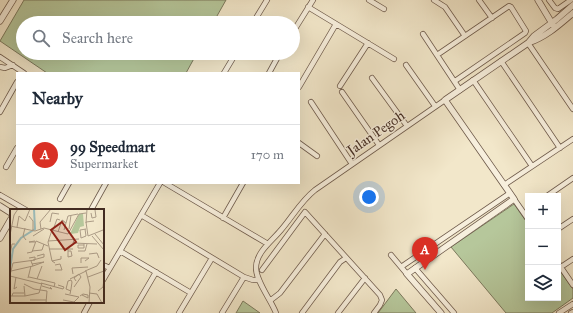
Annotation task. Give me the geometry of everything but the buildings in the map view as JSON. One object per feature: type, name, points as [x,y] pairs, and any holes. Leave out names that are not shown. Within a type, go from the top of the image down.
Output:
[{"type":"street","points":[[0,21],[13,0]]},
{"type":"street","points":[[257,16],[267,0]]},
{"type":"street","points":[[300,20],[312,0]]},
{"type":"street","points":[[369,0],[384,9]]},
{"type":"street","points":[[434,0],[445,7],[466,36]]},
{"type":"street","points":[[480,0],[492,18]]},
{"type":"street","points":[[538,0],[553,25]]},
{"type":"street","points":[[549,0],[555,8],[558,9],[571,0]]},
{"type":"street","points":[[553,25],[573,5]]},
{"type":"street","points":[[437,55],[509,6],[511,7],[526,31],[525,33],[455,82]]},
{"type":"street","points":[[308,7],[394,59]]},
{"type":"street","points":[[553,25],[573,12]]},
{"type":"street","points":[[300,85],[336,24]]},
{"type":"street","name":"Jalan Pegoh","points":[[258,280],[256,269],[257,262],[268,244],[308,196],[435,106],[528,43],[534,36],[553,25]]},
{"type":"street","points":[[424,34],[460,90]]},
{"type":"street","points":[[340,86],[368,43]]},
{"type":"street","points":[[528,43],[573,109]]},
{"type":"street","points":[[0,57],[22,72]]},
{"type":"street","points":[[225,72],[232,60]]},
{"type":"street","points":[[270,72],[276,60]]},
{"type":"street","points":[[501,62],[560,148]]},
{"type":"street","points":[[406,65],[435,106]]},
{"type":"street","points":[[0,66],[4,68],[13,66]]},
{"type":"street","points":[[372,78],[407,126]]},
{"type":"street","points":[[473,80],[532,166]]},
{"type":"street","points":[[0,112],[16,84]]},
{"type":"street","points":[[342,92],[379,145]]},
{"type":"street","points":[[445,100],[525,215]]},
{"type":"street","points":[[311,102],[352,164]]},
{"type":"street","points":[[504,185],[573,139]]},
{"type":"street","points":[[300,144],[317,156]]},
{"type":"street","points":[[6,167],[16,150]]},
{"type":"street","points":[[551,193],[573,178]]},
{"type":"street","points":[[60,199],[69,184]]},
{"type":"street","points":[[92,209],[105,184]]},
{"type":"street","points":[[104,278],[159,184]]},
{"type":"street","points":[[167,184],[268,244]]},
{"type":"street","points":[[223,218],[241,184]]},
{"type":"street","points":[[401,267],[510,193]]},
{"type":"street","points":[[0,195],[24,209]]},
{"type":"street","points":[[407,274],[514,199]]},
{"type":"street","points":[[0,206],[10,212]]},
{"type":"street","points":[[262,270],[305,212],[380,295],[382,300],[374,313]]},
{"type":"street","points":[[141,215],[244,277],[258,280],[276,313]]},
{"type":"street","points":[[561,227],[573,219]]},
{"type":"street","points":[[0,238],[10,221]]},
{"type":"street","points":[[270,300],[280,293],[325,234]]},
{"type":"street","points":[[440,241],[445,248]]},
{"type":"street","points":[[120,251],[191,293]]},
{"type":"street","points":[[390,255],[441,313]]},
{"type":"street","points":[[179,313],[212,258]]},
{"type":"street","points":[[302,313],[340,262],[346,258]]},
{"type":"street","points":[[561,265],[573,259]]},
{"type":"street","points":[[104,265],[110,268]]},
{"type":"street","points":[[561,267],[573,285]]},
{"type":"street","points":[[415,268],[454,313]]},
{"type":"street","points":[[132,313],[156,272]]},
{"type":"street","points":[[222,313],[244,277]]},
{"type":"street","points":[[338,313],[365,278]]},
{"type":"street","points":[[84,313],[89,303]]},
{"type":"street","points":[[559,313],[573,304]]},
{"type":"green space","points":[[24,0],[226,0],[217,16],[16,16],[16,52],[0,41]]},
{"type":"green space","points":[[28,60],[193,60],[187,72],[46,72]]},
{"type":"green space","points":[[514,204],[525,220],[525,301],[561,301],[561,272],[573,289],[573,298],[552,313],[506,313],[451,247]]},
{"type":"green space","points":[[396,289],[416,313],[378,313]]},
{"type":"green space","points":[[243,301],[260,313],[236,313]]},
{"type":"place","name":"99 Speedmart","points":[[425,270]]}]
